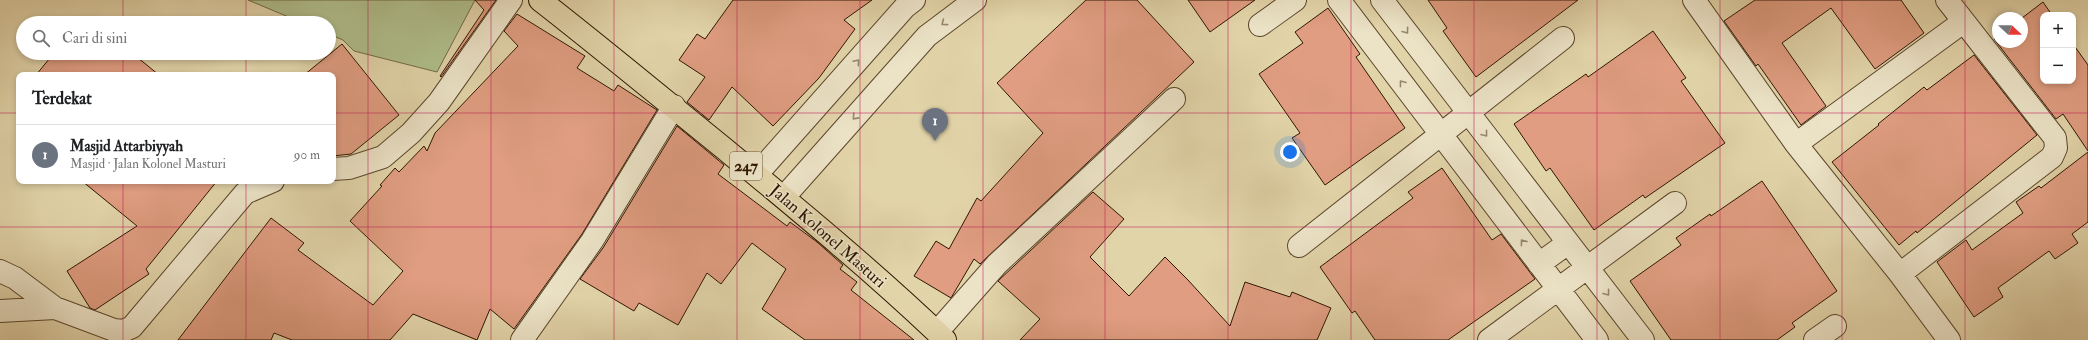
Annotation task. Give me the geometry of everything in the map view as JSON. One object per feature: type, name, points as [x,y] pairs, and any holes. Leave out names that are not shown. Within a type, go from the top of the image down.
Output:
[{"type":"main road","name":"Jalan Kolonel Masturi","points":[[540,0],[612,56],[757,174],[867,267],[941,336]]},
{"type":"street","points":[[336,169],[349,168],[383,158],[411,133],[439,102],[511,0]]},
{"type":"street","points":[[757,174],[905,7],[914,0]]},
{"type":"street","points":[[784,197],[927,36],[975,0]]},
{"type":"street","points":[[1260,25],[1295,0]]},
{"type":"street","points":[[1339,0],[1597,340]]},
{"type":"street","points":[[1382,0],[1643,340]]},
{"type":"street","points":[[1900,274],[2052,157],[2056,148],[2055,138],[1947,0]]},
{"type":"street","points":[[1697,1],[1796,144],[1900,274],[1949,340]]},
{"type":"street","points":[[1796,144],[1963,22]]},
{"type":"street","points":[[1300,246],[1563,38]]},
{"type":"street","points":[[1422,109],[1450,88]]},
{"type":"street","points":[[941,336],[997,264],[1174,99]]},
{"type":"street","points":[[522,340],[592,241],[674,106]]},
{"type":"street","points":[[0,271],[15,278],[55,308],[114,330],[123,331],[132,327],[245,193],[266,184]]},
{"type":"street","points":[[1488,340],[1675,203]]},
{"type":"street","points":[[1539,264],[1568,243]]},
{"type":"street","points":[[0,311],[55,308]]},
{"type":"street","points":[[1815,340],[1835,326]]},
{"type":"green space","points":[[248,0],[475,0],[437,72],[354,51],[343,40],[336,37],[336,16],[286,16]]},
{"type":"building","points":[[475,0],[496,0],[441,77],[440,76],[484,10]]},
{"type":"building","points":[[733,0],[872,0],[844,20],[855,29],[819,78],[773,126],[732,87],[709,120],[687,102],[705,77],[679,60],[697,34],[705,39]]},
{"type":"building","points":[[1086,0],[1137,0],[1194,62],[980,264],[974,259],[951,298],[914,276],[936,241],[949,249],[977,198],[981,201],[1043,133],[997,83]]},
{"type":"building","points":[[1188,0],[1255,0],[1210,32]]},
{"type":"building","points":[[1428,0],[1578,0],[1476,77],[1443,31],[1447,28]]},
{"type":"building","points":[[1755,0],[1901,0],[1924,33],[1875,69],[1831,8],[1782,43],[1826,106],[1801,125],[1758,64],[1756,66],[1724,21]]},
{"type":"building","points":[[2043,2],[2050,12],[2040,12],[2040,84],[2076,84],[2076,48],[2088,65],[2088,151],[2063,114],[2056,119],[2001,48],[2028,48],[2028,13]]},
{"type":"building","points":[[1328,8],[1360,54],[1356,57],[1405,128],[1325,185],[1292,138],[1300,133],[1259,74],[1303,43],[1295,32]]},
{"type":"building","points":[[517,14],[585,56],[577,68],[614,91],[618,85],[657,110],[582,234],[514,329],[490,309],[477,340],[413,314],[390,340],[292,340],[274,333],[271,340],[178,340],[271,218],[304,243],[298,250],[373,305],[403,271],[350,221],[382,186],[380,185],[395,168],[399,172],[424,146],[427,151],[435,133],[518,46],[504,31]]},
{"type":"building","points":[[1653,31],[1686,78],[1681,81],[1725,143],[1645,198],[1643,195],[1594,230],[1550,168],[1546,171],[1514,124],[1586,74],[1588,77]]},
{"type":"building","points":[[342,44],[399,115],[351,154],[336,156],[336,72],[308,72],[322,60],[336,60],[336,49]]},
{"type":"building","points":[[1974,55],[2037,135],[1917,233],[1916,231],[1899,245],[1832,162],[1924,87],[1927,90]]},
{"type":"building","points":[[48,60],[141,60],[155,72],[38,72]]},
{"type":"building","points":[[677,126],[724,165],[718,174],[787,226],[790,222],[817,242],[843,265],[840,269],[857,282],[851,290],[914,340],[805,340],[762,309],[786,269],[752,243],[721,284],[707,273],[678,325],[639,303],[634,311],[580,279],[603,248]]},
{"type":"building","points":[[2088,152],[2088,222],[2072,234],[2078,243],[2055,259],[2049,251],[1998,288],[2003,297],[1974,317],[1937,262],[1966,240],[1972,250],[2023,213],[2016,202],[2039,186],[2041,188]]},
{"type":"building","points":[[1442,168],[1492,240],[1501,234],[1535,279],[1448,340],[1375,340],[1355,311],[1352,313],[1320,267],[1413,198],[1408,192]]},
{"type":"building","points":[[1762,181],[1837,291],[1792,323],[1795,327],[1777,340],[1671,340],[1630,281],[1681,245],[1676,238],[1710,214],[1711,216]]},
{"type":"building","points":[[86,184],[215,184],[146,269],[149,274],[95,310],[90,308],[67,271],[137,226]]},
{"type":"building","points":[[1093,192],[1124,219],[1090,257],[1129,296],[1165,257],[1230,326],[1245,282],[1290,297],[1292,292],[1331,308],[1317,340],[1020,340],[1040,319],[998,281]]},
{"type":"place","name":"Masjid Attarbiyyah","points":[[935,141]]}]
